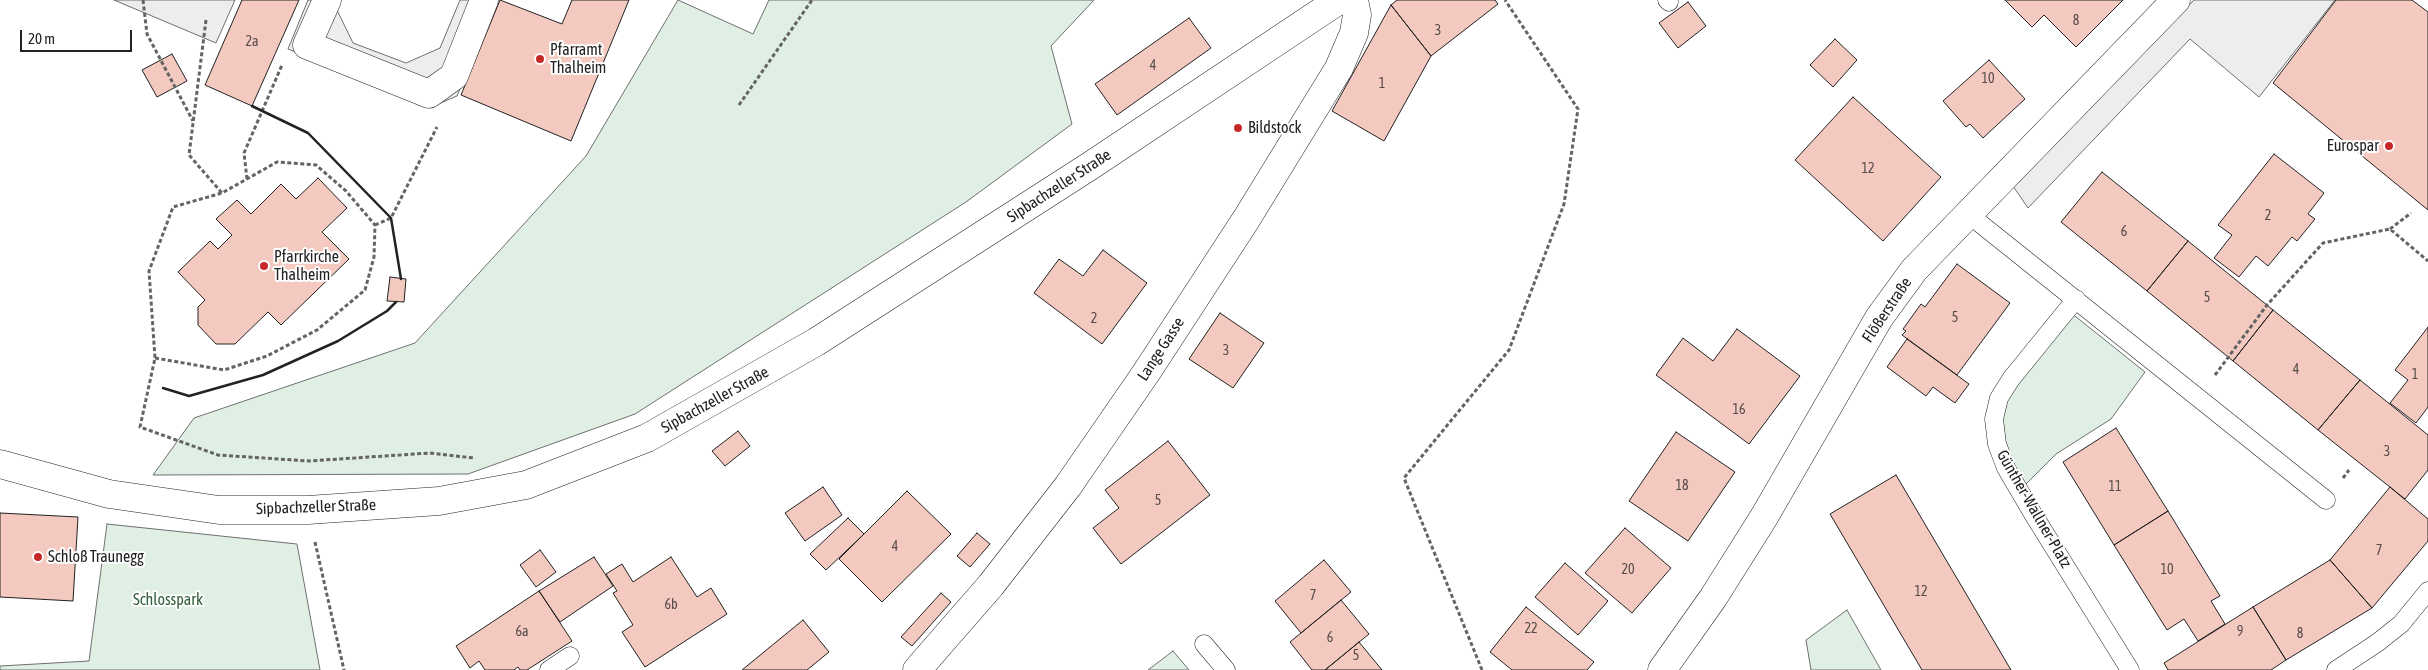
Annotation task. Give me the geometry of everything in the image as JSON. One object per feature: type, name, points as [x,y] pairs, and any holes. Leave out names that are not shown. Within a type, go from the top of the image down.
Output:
[{"type":"street","points":[[327,0],[307,45],[429,94],[454,76],[484,0]]},
{"type":"street","name":"Sipbachzeller Straße","points":[[0,464],[109,494],[219,510],[308,510],[439,501],[526,484],[647,438],[816,342],[1090,166],[1339,0]]},
{"type":"street","name":"Lange Gasse","points":[[917,670],[991,585],[1068,486],[1146,373],[1247,218],[1339,68],[1354,33],[1356,14],[1354,0]]},
{"type":"street","name":"Flößerstraße","points":[[1662,670],[1713,598],[1754,533],[1880,318],[1914,270],[1967,213],[2176,0]]},
{"type":"lane","points":[[1967,213],[2326,500]]},
{"type":"lane","name":"Günther-Wallner-Platz","points":[[2076,299],[2011,379],[1999,398],[1994,419],[1997,444],[2006,468],[2033,514],[2130,670]]},
{"type":"lane","points":[[2336,670],[2378,644],[2401,624],[2428,591]]},
{"type":"lane","points":[[1204,644],[1226,670]]},
{"type":"lane","points":[[549,670],[570,656]]},
{"type":"path","points":[[143,0],[147,34],[193,121]]},
{"type":"path","points":[[738,105],[812,0]]},
{"type":"path","points":[[1482,670],[1404,478],[1508,350],[1564,204],[1578,109],[1505,0]]},
{"type":"path","points":[[206,20],[189,155],[222,193]]},
{"type":"path","points":[[247,179],[244,154],[288,49],[307,45]]},
{"type":"path","points":[[375,225],[391,218],[437,126]]},
{"type":"path","points":[[155,358],[224,370],[267,356],[317,330],[365,290],[374,258],[375,225],[346,191],[316,165],[277,162],[222,193],[173,207],[149,271],[155,358],[140,427],[218,455],[309,461],[430,453]]},
{"type":"path","points":[[2199,397],[2267,305],[2323,243],[2390,229],[2411,213]]},
{"type":"path","points":[[2390,229],[2428,261]]},
{"type":"path","points":[[308,510],[344,670]]},
{"type":"green space","points":[[678,0],[753,34],[769,0],[1094,0],[1051,46],[1072,124],[966,202],[635,414],[468,474],[153,475],[194,418],[415,343],[586,156]]},
{"type":"green space","points":[[2070,312],[2145,372],[2111,419],[2056,454],[2023,487],[1993,409]]},
{"type":"green space","name":"Schlosspark","points":[[107,524],[297,544],[320,670],[0,670],[0,666],[89,661]]},
{"type":"green space","points":[[1847,610],[1881,670],[1811,670],[1806,640]]},
{"type":"green space","points":[[1173,651],[1189,670],[1148,670]]},
{"type":"shaded area","points":[[114,0],[235,0],[216,43]]},
{"type":"shaded area","points":[[308,0],[341,0],[337,10],[353,43],[406,63],[440,48],[460,0],[496,0],[457,96],[431,107],[288,49]]},
{"type":"shaded area","points":[[2194,0],[2335,0],[2259,97],[2190,39],[2028,208],[2013,186]]},
{"type":"building","points":[[242,0],[299,0],[252,106],[205,85]]},
{"type":"building","name":"Pfarramt Thalheim","points":[[500,0],[562,24],[572,0],[629,0],[571,141],[461,95]]},
{"type":"building","points":[[1397,0],[1495,0],[1498,4],[1431,56],[1391,5]]},
{"type":"building","points":[[2005,0],[2123,0],[2076,47],[2044,15],[2032,27]]},
{"type":"building","name":"Eurospar","points":[[2336,0],[2412,0],[2428,12],[2428,210],[2273,83]]},
{"type":"building","points":[[1688,2],[1706,26],[1678,48],[1659,23]]},
{"type":"building","points":[[1391,5],[1431,56],[1384,141],[1332,111]]},
{"type":"building","points":[[1189,18],[1211,48],[1117,115],[1095,84]]},
{"type":"building","points":[[1835,39],[1857,60],[1833,87],[1810,65]]},
{"type":"building","points":[[172,54],[187,81],[157,97],[142,70]]},
{"type":"building","points":[[1989,60],[2025,99],[1983,138],[1970,124],[1966,127],[1943,101]]},
{"type":"building","points":[[1853,97],[1941,177],[1883,241],[1795,160]]},
{"type":"building","points":[[2274,154],[2324,193],[2308,214],[2315,219],[2297,241],[2292,237],[2268,266],[2256,256],[2239,277],[2214,258],[2232,235],[2218,225]]},
{"type":"building","points":[[2102,172],[2188,241],[2147,291],[2061,222]]},
{"type":"building","name":"Pfarrkirche Thalheim","points":[[318,178],[347,208],[322,232],[349,259],[281,325],[268,312],[235,344],[216,344],[198,325],[198,307],[205,300],[178,272],[210,241],[218,249],[232,235],[216,219],[237,200],[251,214],[281,184],[296,199]]},
{"type":"building","points":[[2188,241],[2273,310],[2233,361],[2147,291]]},
{"type":"building","points":[[1103,250],[1147,283],[1102,344],[1034,293],[1059,259],[1083,276]]},
{"type":"building","points":[[1957,264],[2010,303],[1957,375],[1902,335],[1906,331],[1903,329],[1921,304],[1925,307]]},
{"type":"building","points":[[390,277],[406,279],[404,302],[387,301]]},
{"type":"building","points":[[2273,310],[2360,380],[2318,430],[2233,361]]},
{"type":"building","points":[[1220,313],[1264,343],[1233,388],[1189,359]]},
{"type":"building","points":[[2428,327],[2428,407],[2416,423],[2390,403],[2408,380],[2395,370]]},
{"type":"building","points":[[1737,329],[1800,376],[1749,444],[1656,375],[1683,338],[1713,361]]},
{"type":"building","points":[[1907,339],[1969,384],[1955,403],[1933,387],[1926,396],[1887,367]]},
{"type":"building","points":[[2360,380],[2428,435],[2428,470],[2405,499],[2318,430]]},
{"type":"building","points":[[2116,428],[2168,511],[2114,545],[2063,462]]},
{"type":"building","points":[[738,431],[750,446],[725,466],[712,451]]},
{"type":"building","points":[[1676,432],[1735,472],[1688,541],[1629,501]]},
{"type":"building","points":[[1168,441],[1210,495],[1121,564],[1093,528],[1119,508],[1105,490]]},
{"type":"building","points":[[1896,475],[2011,670],[1922,670],[1830,514]]},
{"type":"building","points":[[823,487],[842,515],[805,541],[785,513]]},
{"type":"building","points":[[2390,487],[2428,519],[2428,541],[2372,608],[2330,560]]},
{"type":"building","points":[[907,491],[951,534],[882,602],[839,559]]},
{"type":"building","points":[[2168,511],[2220,596],[2211,601],[2225,624],[2198,641],[2184,619],[2167,630],[2114,545]]},
{"type":"building","name":"Schloß Traunegg","points":[[0,513],[78,517],[73,601],[0,597]]},
{"type":"building","points":[[848,518],[864,534],[826,570],[810,554]]},
{"type":"building","points":[[1625,528],[1671,568],[1632,613],[1585,573]]},
{"type":"building","points":[[977,533],[990,544],[970,567],[957,556]]},
{"type":"building","points":[[540,550],[556,572],[536,587],[520,565]]},
{"type":"building","points":[[594,557],[613,586],[560,622],[539,591]]},
{"type":"building","points":[[671,557],[697,597],[711,588],[727,614],[645,667],[622,632],[633,625],[613,593],[617,591],[606,574],[622,564],[633,582]]},
{"type":"building","points":[[1324,560],[1351,592],[1301,633],[1275,601]]},
{"type":"building","points":[[2330,560],[2372,608],[2286,660],[2253,607]]},
{"type":"building","points":[[1565,563],[1608,601],[1578,635],[1535,597]]},
{"type":"building","points":[[539,591],[572,641],[527,670],[520,670],[518,667],[514,670],[485,670],[479,661],[470,668],[456,646]]},
{"type":"building","points":[[941,593],[951,602],[912,646],[901,637]]},
{"type":"building","points":[[1341,600],[1369,634],[1325,670],[1312,670],[1290,642]]},
{"type":"building","points":[[1526,607],[1594,662],[1587,670],[1512,670],[1490,652]]},
{"type":"building","points":[[2253,607],[2286,660],[2271,670],[2168,670],[2164,663]]},
{"type":"building","points":[[803,620],[829,652],[807,670],[742,670]]},
{"type":"building","points":[[1359,642],[1382,670],[1325,670]]},
{"type":"wall","points":[[252,106],[308,133],[391,218],[401,279]]},
{"type":"wall","points":[[163,388],[189,396],[263,375],[338,341],[387,311],[396,302]]},
{"type":"place","name":"Pfarramt Thalheim","points":[[540,59]]},
{"type":"place","name":"Bildstock","points":[[1238,128]]},
{"type":"place","name":"Eurospar","points":[[2389,146]]},
{"type":"place","name":"Pfarrkirche Thalheim","points":[[264,266]]},
{"type":"place","name":"Schloß Traunegg","points":[[38,557]]}]
